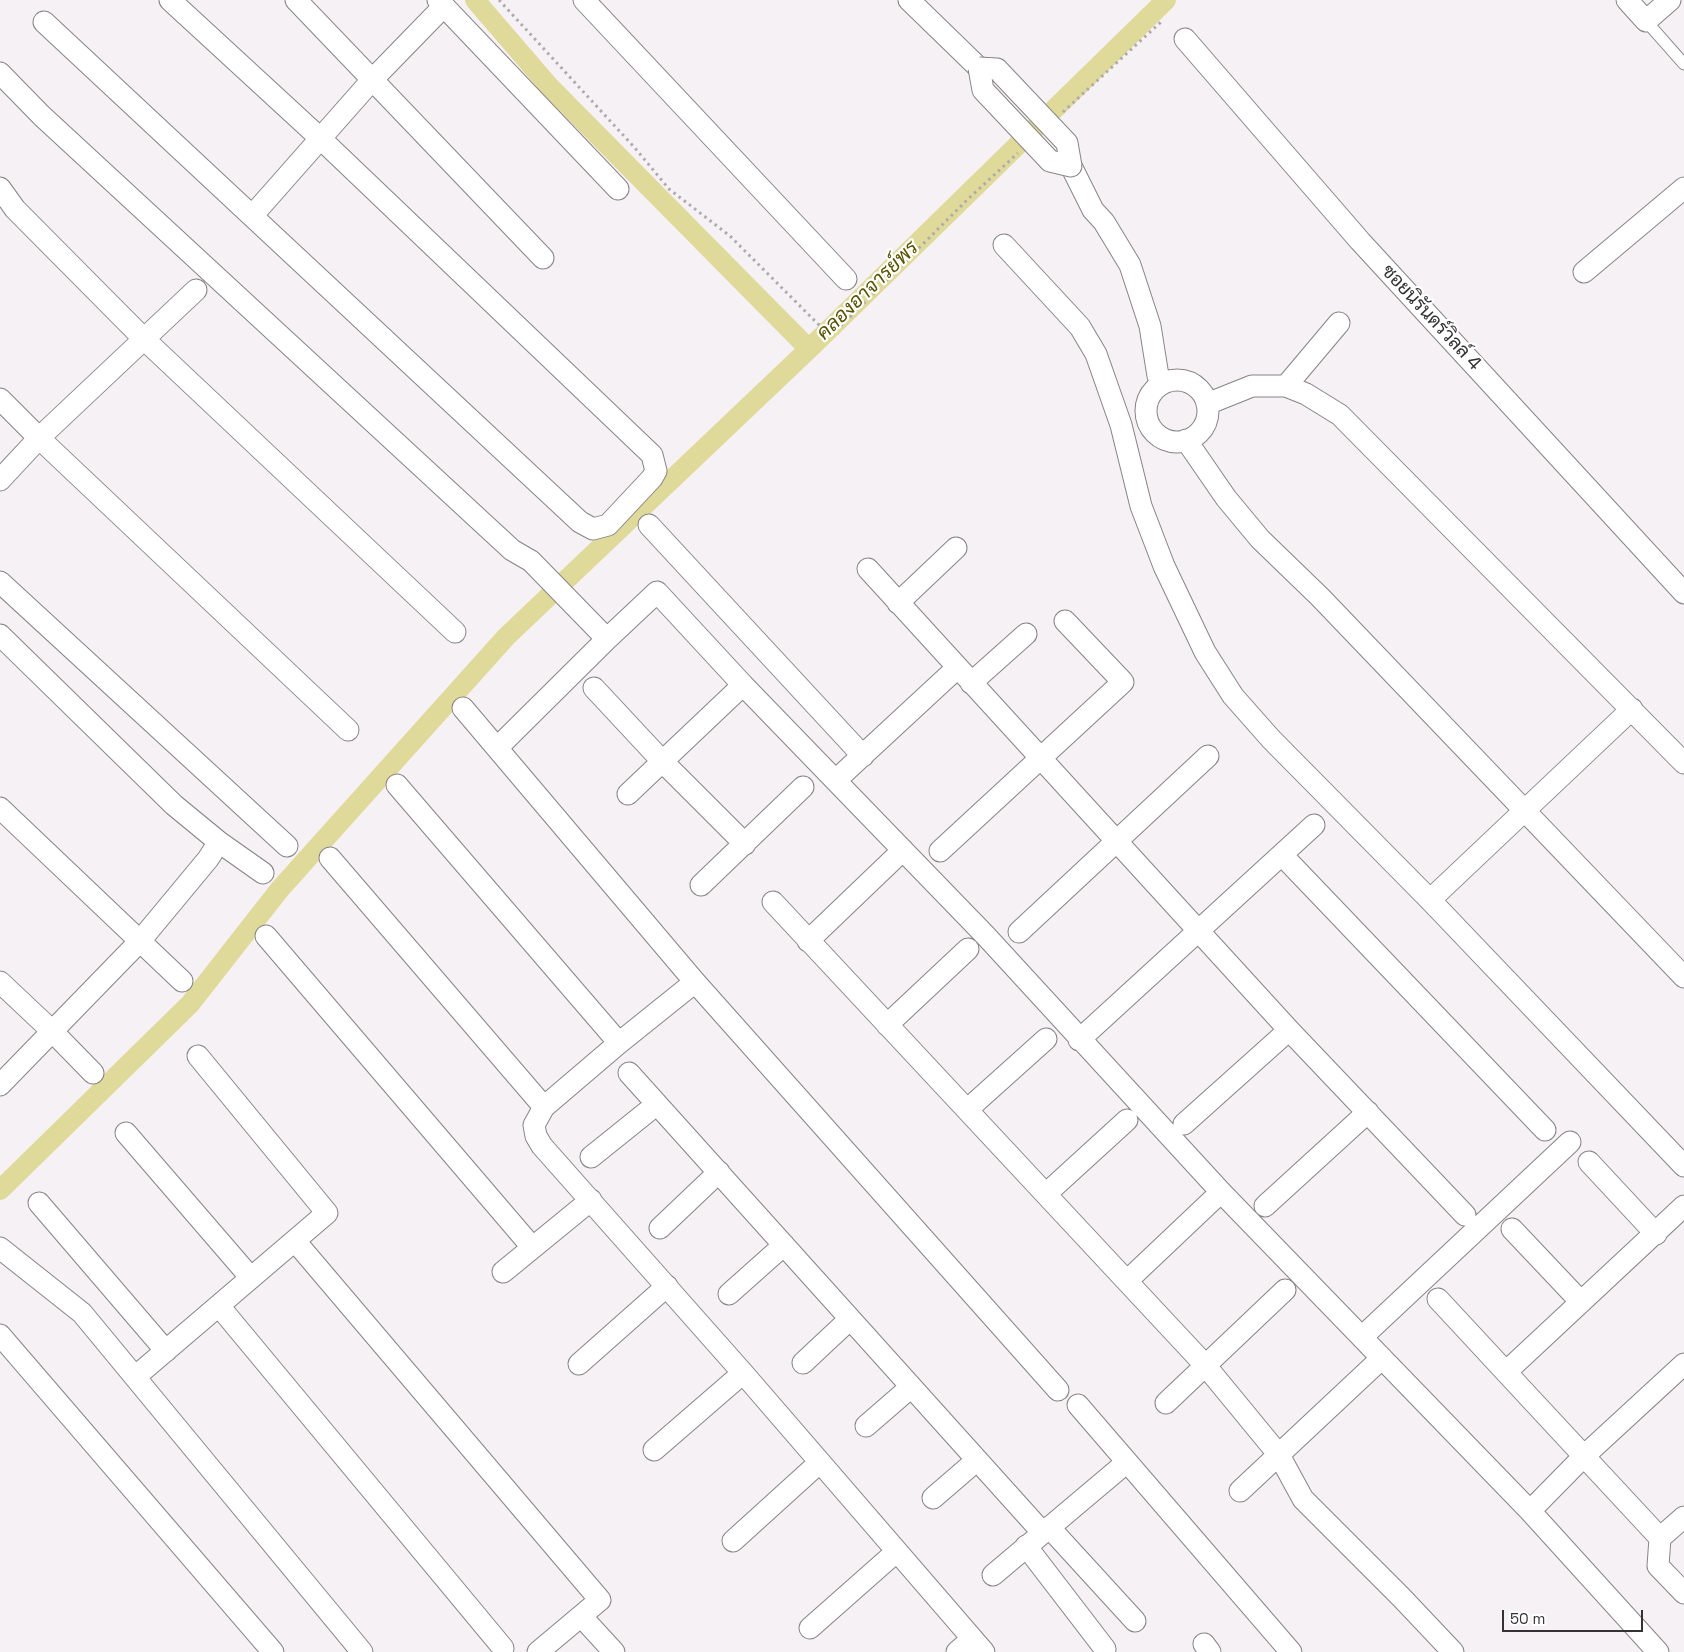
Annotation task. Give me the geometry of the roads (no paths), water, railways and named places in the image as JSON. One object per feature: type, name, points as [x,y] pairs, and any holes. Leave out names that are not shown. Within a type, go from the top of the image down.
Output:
[{"type":"street","points":[[44,22],[586,526],[593,529],[608,525],[652,478],[656,471],[656,463],[646,448],[321,139],[170,0]]},
{"type":"street","points":[[296,0],[543,258]]},
{"type":"street","points":[[584,0],[846,279]]},
{"type":"street","points":[[909,0],[978,68],[983,90],[1050,161],[1072,166],[1093,210],[1113,236],[1130,265],[1150,326],[1158,376],[1163,383]]},
{"type":"street","points":[[1627,0],[1646,21],[1670,0]]},
{"type":"street","points":[[252,216],[441,3],[618,189]]},
{"type":"street","name":"ซอยนิรันดร์วิลล์ 4","points":[[1185,39],[1360,241],[1684,592]]},
{"type":"street","points":[[0,73],[42,116],[512,550],[531,561],[607,639]]},
{"type":"street","points":[[0,188],[15,209],[144,339],[455,632]]},
{"type":"street","points":[[1584,272],[1684,188]]},
{"type":"street","points":[[1004,245],[1088,338],[1102,367],[1121,425],[1142,506],[1164,566],[1205,652],[1233,696],[1271,739],[1430,900],[1684,1166]]},
{"type":"street","points":[[0,480],[38,438],[196,290]]},
{"type":"street","points":[[1286,386],[1339,323]]},
{"type":"street","points":[[1172,380],[1190,383],[1198,388],[1207,404],[1206,422],[1201,430],[1186,440],[1177,442],[1160,437],[1148,423],[1146,404],[1155,388],[1163,383],[1172,380]]},
{"type":"street","points":[[1207,404],[1252,386],[1286,386],[1306,394],[1340,415],[1684,763]]},
{"type":"street","points":[[0,399],[38,438],[348,730]]},
{"type":"street","points":[[1121,425],[1148,423]]},
{"type":"street","points":[[1186,440],[1226,498],[1260,539],[1327,604],[1684,978]]},
{"type":"street","points":[[649,525],[863,756]]},
{"type":"street","points":[[898,603],[956,548]]},
{"type":"street","points":[[868,569],[1289,1030],[1465,1215]]},
{"type":"street","points":[[0,582],[287,846]]},
{"type":"street","points":[[497,748],[657,592],[986,936],[1221,1192],[1530,1511],[1658,1652]]},
{"type":"street","points":[[940,851],[1041,760],[1123,682],[1065,621]]},
{"type":"street","points":[[836,780],[964,675],[1026,634]]},
{"type":"street","points":[[0,635],[174,805],[219,842],[263,873]]},
{"type":"street","points":[[628,794],[744,685]]},
{"type":"street","points":[[594,688],[663,762],[745,844]]},
{"type":"street","points":[[463,708],[695,982],[1058,1390]]},
{"type":"street","points":[[1430,900],[1524,809],[1632,709]]},
{"type":"street","points":[[1019,932],[1117,843],[1208,756]]},
{"type":"street","points":[[397,785],[619,1043]]},
{"type":"street","points":[[701,885],[804,787]]},
{"type":"street","points":[[0,808],[182,981]]},
{"type":"street","points":[[1080,1040],[1314,825]]},
{"type":"street","points":[[0,1085],[140,941],[208,859],[219,842]]},
{"type":"street","points":[[808,940],[903,850]]},
{"type":"street","points":[[1282,855],[1545,1130]]},
{"type":"street","points":[[330,858],[544,1107]]},
{"type":"street","points":[[773,902],[1047,1193],[1205,1365],[1279,1455],[1303,1499],[1402,1596],[1453,1652]]},
{"type":"street","points":[[266,936],[532,1247]]},
{"type":"street","points":[[887,1025],[968,949]]},
{"type":"street","points":[[0,982],[93,1073]]},
{"type":"street","points":[[695,982],[544,1107],[534,1125],[536,1136],[542,1146],[743,1373],[896,1552],[971,1648]]},
{"type":"street","points":[[1184,1124],[1289,1030]]},
{"type":"street","points":[[968,1109],[1046,1039]]},
{"type":"street","points":[[135,1377],[327,1213],[198,1056]]},
{"type":"street","points":[[629,1073],[976,1460],[1039,1535],[1135,1621]]},
{"type":"street","points":[[590,1157],[657,1104]]},
{"type":"street","points":[[1265,1206],[1368,1112]]},
{"type":"street","points":[[1047,1193],[1127,1120]]},
{"type":"street","points":[[126,1133],[251,1278]]},
{"type":"street","points":[[1362,1338],[1570,1142]]},
{"type":"street","points":[[1589,1162],[1656,1234]]},
{"type":"street","points":[[660,1228],[719,1172]]},
{"type":"street","points":[[1127,1281],[1221,1192]]},
{"type":"street","points":[[503,1272],[591,1200]]},
{"type":"street","points":[[39,1203],[166,1351]]},
{"type":"street","points":[[1506,1372],[1684,1206]]},
{"type":"street","points":[[1512,1229],[1581,1302]]},
{"type":"street","points":[[294,1241],[600,1600],[538,1652]]},
{"type":"street","points":[[729,1294],[784,1245]]},
{"type":"street","points":[[0,1248],[82,1313],[362,1652]]},
{"type":"street","points":[[579,1364],[666,1286]]},
{"type":"street","points":[[1166,1403],[1285,1290]]},
{"type":"street","points":[[1438,1300],[1660,1538]]},
{"type":"street","points":[[219,1306],[503,1648]]},
{"type":"street","points":[[803,1363],[850,1319]]},
{"type":"street","points":[[0,1334],[273,1652]]},
{"type":"street","points":[[1240,1491],[1382,1358]]},
{"type":"street","points":[[1530,1511],[1583,1457],[1684,1364]]},
{"type":"street","points":[[654,1450],[743,1373]]},
{"type":"street","points":[[866,1426],[911,1387]]},
{"type":"street","points":[[1078,1405],[1291,1652]]},
{"type":"street","points":[[933,1498],[976,1460]]},
{"type":"street","points":[[992,1574],[1126,1462]]},
{"type":"street","points":[[733,1541],[819,1463]]},
{"type":"street","points":[[1684,1516],[1660,1538],[1658,1566],[1684,1593]]},
{"type":"street","points":[[1039,1535],[1104,1649]]},
{"type":"street","points":[[810,1628],[896,1552]]},
{"type":"street","points":[[581,1616],[614,1652]]},
{"type":"lane","points":[[1646,21],[1684,64]]},
{"type":"waterway","name":"คลองอาจารย์พร","points":[[475,0],[549,86],[809,349],[1166,0]]},
{"type":"waterway","points":[[0,1190],[190,1004],[280,889],[506,637],[809,349]]}]
